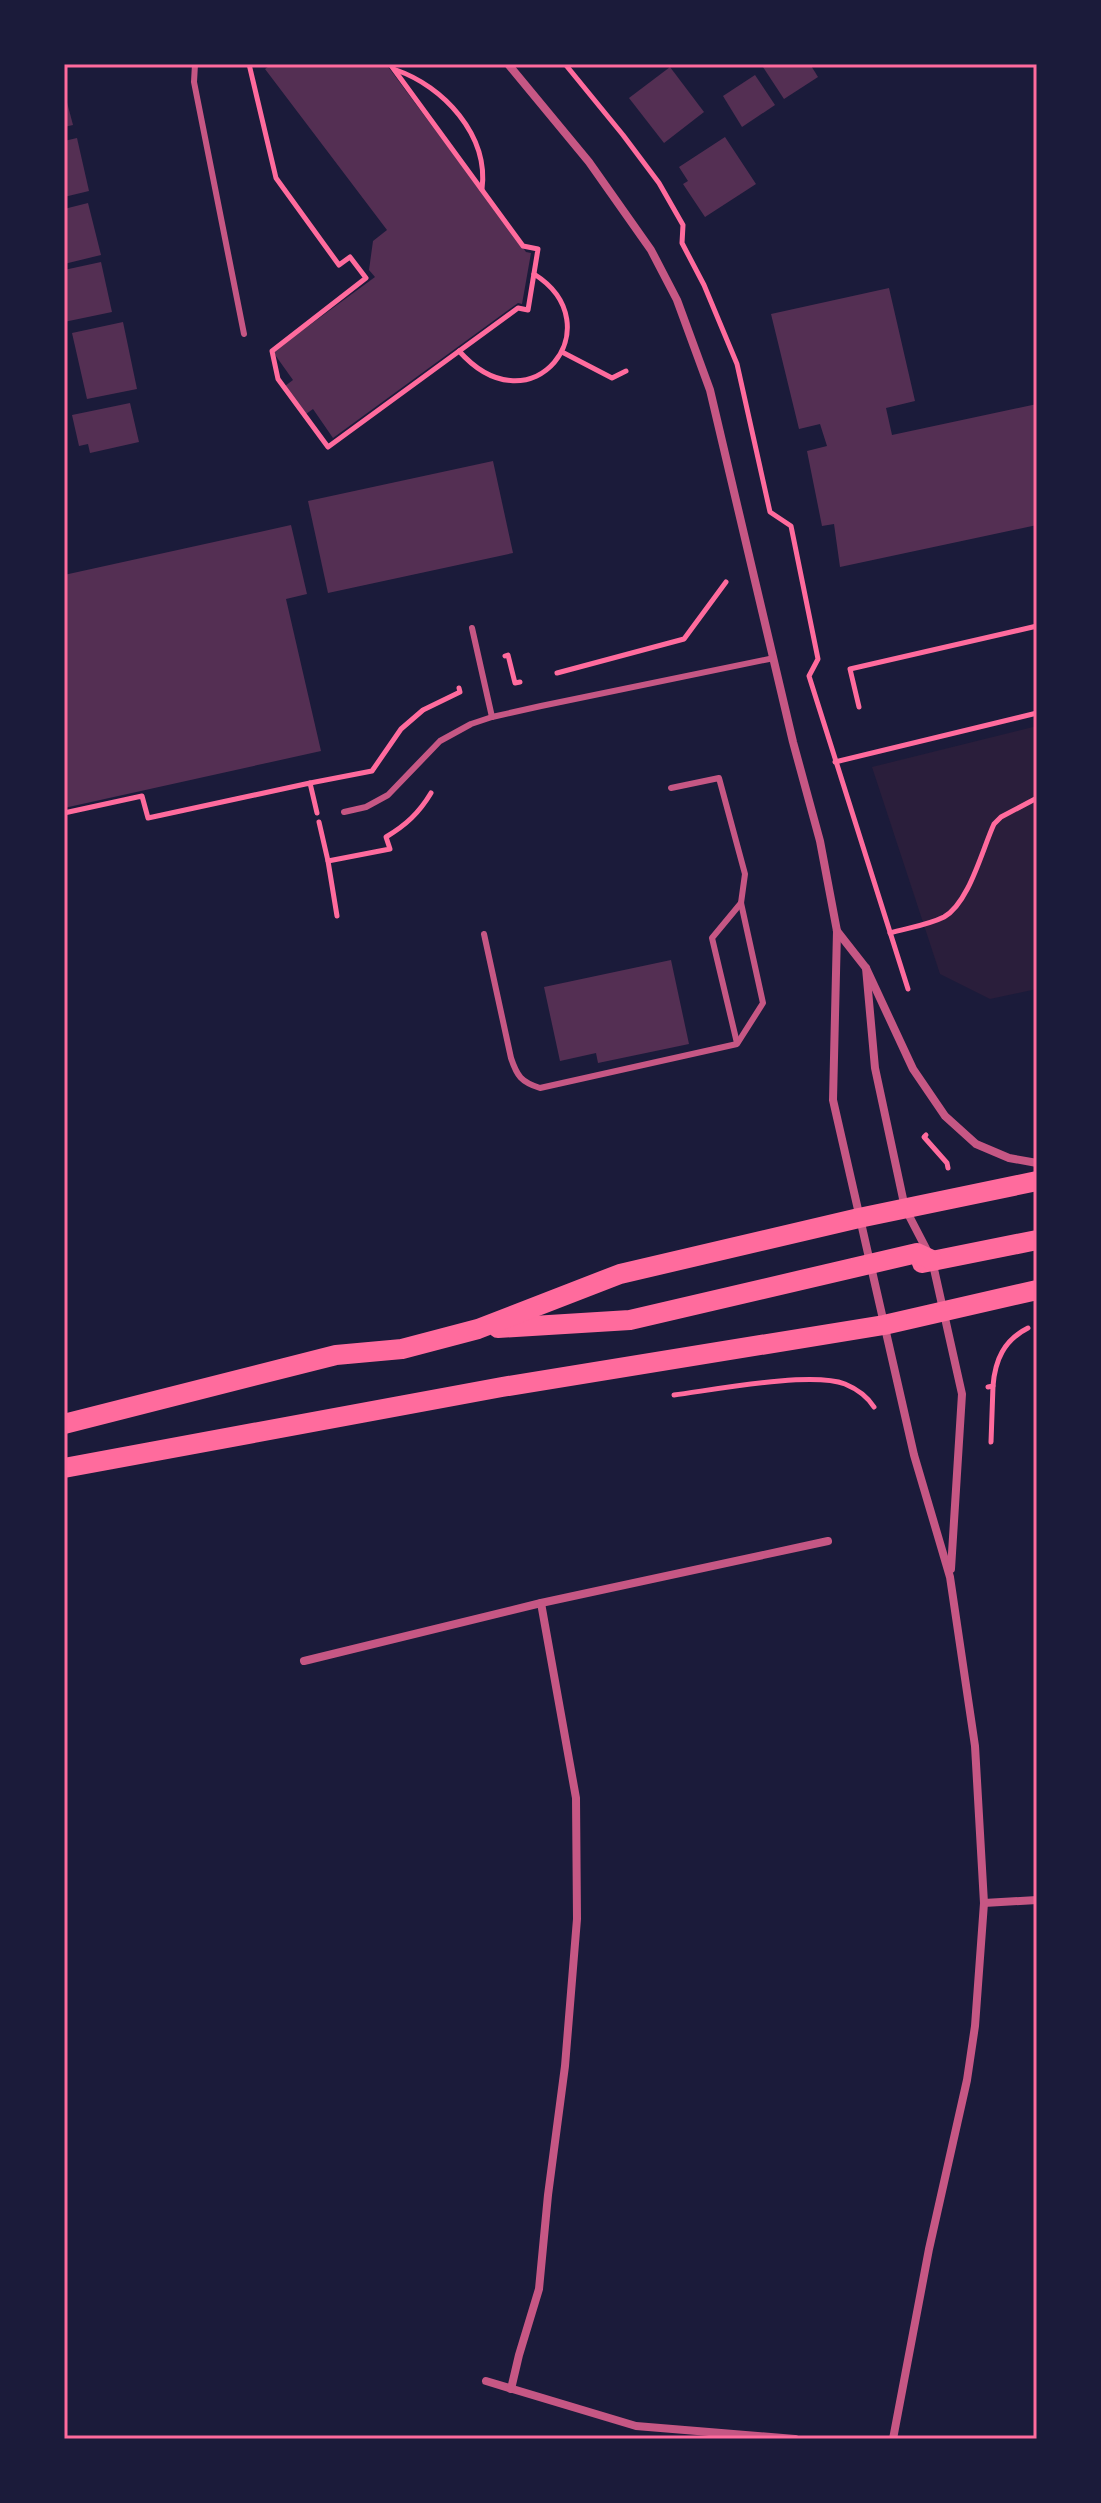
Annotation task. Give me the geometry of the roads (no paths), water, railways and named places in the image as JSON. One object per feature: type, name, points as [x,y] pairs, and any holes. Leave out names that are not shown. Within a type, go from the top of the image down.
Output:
[{"type":"main road","points":[[64,1424],[336,1355],[402,1349],[478,1329],[620,1274],[859,1218],[1037,1181]]},
{"type":"main road","points":[[478,1329],[630,1320],[917,1253],[932,1260],[1037,1240]]},
{"type":"main road","points":[[64,1468],[502,1387],[884,1325],[1037,1290]]},
{"type":"street","points":[[508,64],[589,162],[651,250],[677,300],[710,390],[820,841],[837,931],[833,1100],[914,1455],[950,1577],[975,1746],[984,1903],[971,2055],[929,2249],[893,2439]]},
{"type":"street","points":[[837,931],[866,968],[913,1069],[945,1116],[976,1144],[1009,1158],[1037,1163]]},
{"type":"street","points":[[866,968],[875,1068],[905,1208],[932,1260],[962,1394],[950,1577]]},
{"type":"street","points":[[304,1661],[541,1603],[828,1541]]},
{"type":"street","points":[[511,2389],[539,2289],[565,2066],[577,1919],[576,1798],[541,1603]]},
{"type":"street","points":[[984,1903],[1037,1900]]},
{"type":"street","points":[[486,2381],[636,2426],[795,2439]]},
{"type":"lane","points":[[195,64],[194,82],[244,334]]},
{"type":"lane","points":[[472,628],[492,717]]},
{"type":"lane","points":[[344,812],[366,807],[388,795],[440,741],[471,724],[774,658]]},
{"type":"lane","points":[[484,934],[511,1058],[516,1075],[525,1084],[540,1088],[737,1044],[763,1003],[741,903],[745,874],[719,778],[671,788]]},
{"type":"lane","points":[[737,1044],[712,938],[741,903]]}]
